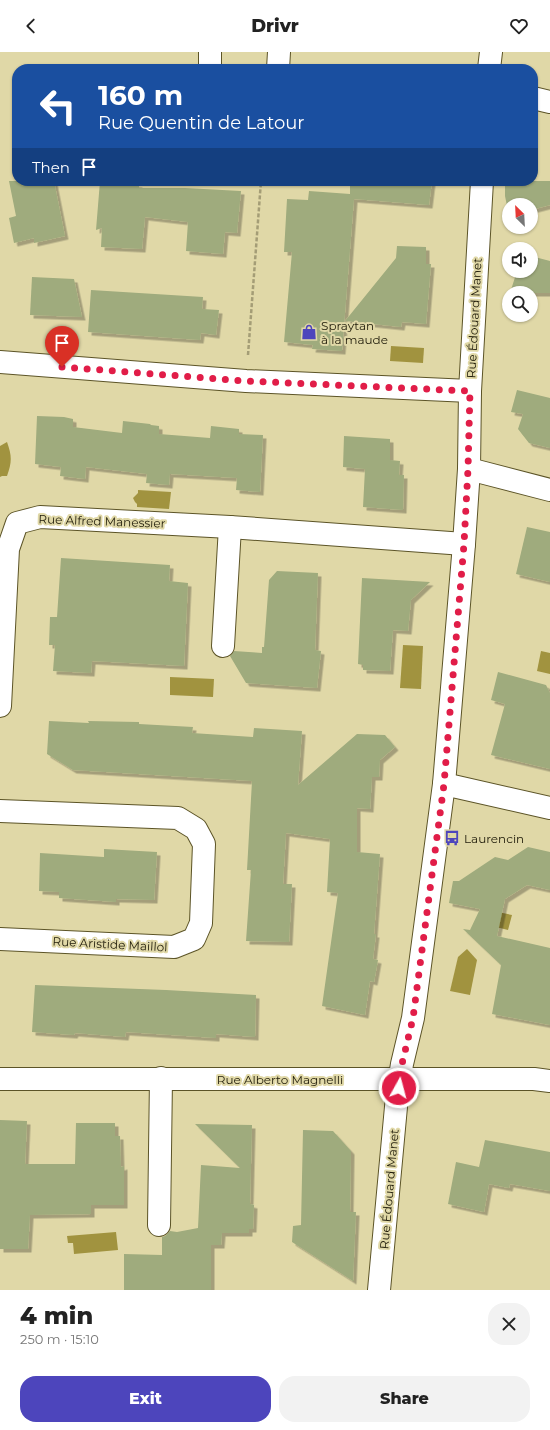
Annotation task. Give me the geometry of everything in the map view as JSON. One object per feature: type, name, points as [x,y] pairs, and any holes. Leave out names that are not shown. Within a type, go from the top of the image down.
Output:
[{"type":"street","points":[[210,52],[210,64]]},
{"type":"street","points":[[278,64],[279,52]]},
{"type":"street","points":[[490,64],[491,52]]},
{"type":"street","points":[[538,99],[550,102]]},
{"type":"street","name":"Rue Édouard Manet","points":[[379,1290],[400,1079],[413,1018],[444,784],[464,544],[470,391],[482,186]]},
{"type":"street","points":[[0,362],[246,381],[470,391]]},
{"type":"street","points":[[468,469],[550,490]]},
{"type":"street","name":"Rue Alfred Manessier","points":[[0,706],[8,549],[17,522],[40,517],[230,527],[464,544]]},
{"type":"street","points":[[223,646],[230,527]]},
{"type":"street","points":[[444,784],[550,808]]},
{"type":"street","name":"Rue Aristide Maillol","points":[[0,811],[178,818],[196,829],[204,844],[201,923],[194,939],[174,947],[0,939]]},
{"type":"street","points":[[159,1225],[161,1078]]},
{"type":"street","name":"Rue Alberto Magnelli","points":[[0,1079],[161,1078],[550,1080]]},
{"type":"path","points":[[246,381],[261,186]]},
{"type":"shaded area","points":[[391,346],[424,348],[423,363],[390,361]]},
{"type":"shaded area","points":[[7,442],[11,455],[10,467],[7,476],[0,477],[0,446]]},
{"type":"shaded area","points":[[138,490],[171,492],[169,509],[137,507],[137,504],[133,498],[138,493]]},
{"type":"shaded area","points":[[403,645],[423,646],[421,689],[400,688]]},
{"type":"shaded area","points":[[541,651],[550,653],[550,674],[537,671]]},
{"type":"shaded area","points":[[170,677],[214,679],[213,697],[170,695]]},
{"type":"shaded area","points":[[484,909],[512,915],[508,930],[480,923]]},
{"type":"shaded area","points":[[467,949],[477,960],[470,995],[450,991],[458,957]]},
{"type":"shaded area","points":[[116,1232],[118,1250],[74,1254],[73,1243],[68,1243],[67,1236]]},
{"type":"building","points":[[9,181],[12,181],[12,186],[55,186],[65,236],[34,243],[34,238],[14,243],[9,218],[16,216]]},
{"type":"building","points":[[538,181],[550,181],[550,205],[538,208],[538,198],[505,198],[505,186],[538,186]]},
{"type":"building","points":[[100,186],[139,186],[139,188],[185,188],[241,191],[237,233],[225,232],[223,254],[186,251],[188,222],[145,217],[142,249],[101,247],[102,228],[96,230]]},
{"type":"building","points":[[350,186],[431,186],[429,205],[354,199],[342,351],[312,349],[313,345],[284,342],[292,252],[284,252],[287,199],[308,200],[309,191],[350,194]]},
{"type":"building","points":[[397,246],[426,247],[426,264],[431,264],[426,324],[402,322],[401,327],[345,321],[396,258]]},
{"type":"building","points":[[538,258],[550,261],[550,293],[538,293],[538,286],[512,286],[515,278],[538,278]]},
{"type":"building","points":[[32,277],[74,279],[82,317],[30,315]]},
{"type":"building","points":[[91,290],[203,297],[202,309],[219,310],[216,335],[201,333],[200,340],[88,332]]},
{"type":"building","points":[[517,390],[550,398],[550,448],[529,443],[518,429],[523,414],[511,412]]},
{"type":"building","points":[[37,416],[64,417],[73,419],[73,427],[122,433],[123,421],[159,426],[159,434],[210,438],[211,426],[239,429],[239,434],[263,435],[260,492],[236,490],[237,478],[170,474],[169,485],[146,483],[147,474],[86,467],[85,479],[60,476],[61,467],[35,464]]},
{"type":"building","points":[[344,436],[390,439],[390,460],[400,461],[399,475],[404,475],[403,510],[363,507],[365,469],[343,467]]},
{"type":"building","points":[[527,527],[550,532],[550,582],[516,574]]},
{"type":"building","points":[[61,558],[170,565],[169,581],[188,583],[184,666],[92,661],[91,673],[53,671],[55,645],[49,645],[50,617],[57,617]]},
{"type":"building","points":[[277,571],[318,573],[315,650],[321,651],[317,688],[246,683],[230,656],[234,651],[262,653],[262,647],[264,647],[269,580]]},
{"type":"building","points":[[362,578],[430,582],[411,600],[408,631],[393,630],[390,671],[363,670],[363,665],[358,664]]},
{"type":"building","points":[[498,672],[546,685],[550,693],[550,769],[491,755],[505,704],[491,700]]},
{"type":"building","points":[[49,721],[89,723],[88,721],[139,722],[139,724],[193,727],[192,733],[253,737],[254,728],[302,731],[298,785],[357,734],[385,735],[395,747],[380,760],[379,777],[372,777],[370,809],[357,808],[357,852],[380,854],[374,934],[376,934],[373,959],[378,960],[374,982],[370,981],[365,1015],[322,1006],[338,893],[327,892],[330,839],[286,833],[283,884],[292,884],[289,942],[246,941],[251,870],[247,870],[252,781],[73,770],[47,754]]},
{"type":"building","points":[[528,847],[550,852],[550,890],[527,885],[505,899],[497,936],[550,948],[550,1025],[492,1014],[501,965],[463,929],[470,930],[480,909],[449,903],[453,881],[459,881],[495,857],[508,860]]},
{"type":"building","points":[[104,849],[157,852],[154,900],[116,899],[116,902],[59,898],[59,892],[39,891],[40,853],[104,857]]},
{"type":"building","points":[[35,985],[256,995],[255,1037],[216,1034],[216,1038],[126,1032],[125,1037],[75,1033],[74,1035],[32,1032]]},
{"type":"building","points":[[0,1120],[27,1121],[25,1164],[75,1164],[76,1123],[115,1123],[115,1136],[120,1136],[121,1167],[124,1166],[124,1205],[91,1205],[91,1214],[30,1215],[28,1249],[0,1249]]},
{"type":"building","points":[[195,1124],[252,1125],[250,1204],[254,1205],[253,1229],[249,1229],[249,1233],[222,1233],[221,1245],[211,1245],[211,1290],[124,1290],[124,1254],[162,1255],[162,1237],[170,1231],[177,1232],[198,1228],[201,1165],[240,1168]]},
{"type":"building","points":[[303,1130],[333,1131],[351,1151],[350,1212],[356,1212],[353,1281],[292,1242],[293,1226],[301,1225]]},
{"type":"building","points":[[485,1140],[550,1152],[550,1191],[510,1184],[509,1188],[489,1184],[484,1212],[448,1204],[456,1162],[479,1167]]},
{"type":"place","name":"Spraytan à la maude","points":[[309,332]]},
{"type":"place","name":"Laurencin","points":[[452,838]]},
{"type":"route","points":[[62,367],[246,381],[470,391],[464,544],[444,784],[413,1018],[402,1064],[399,1088]]}]
